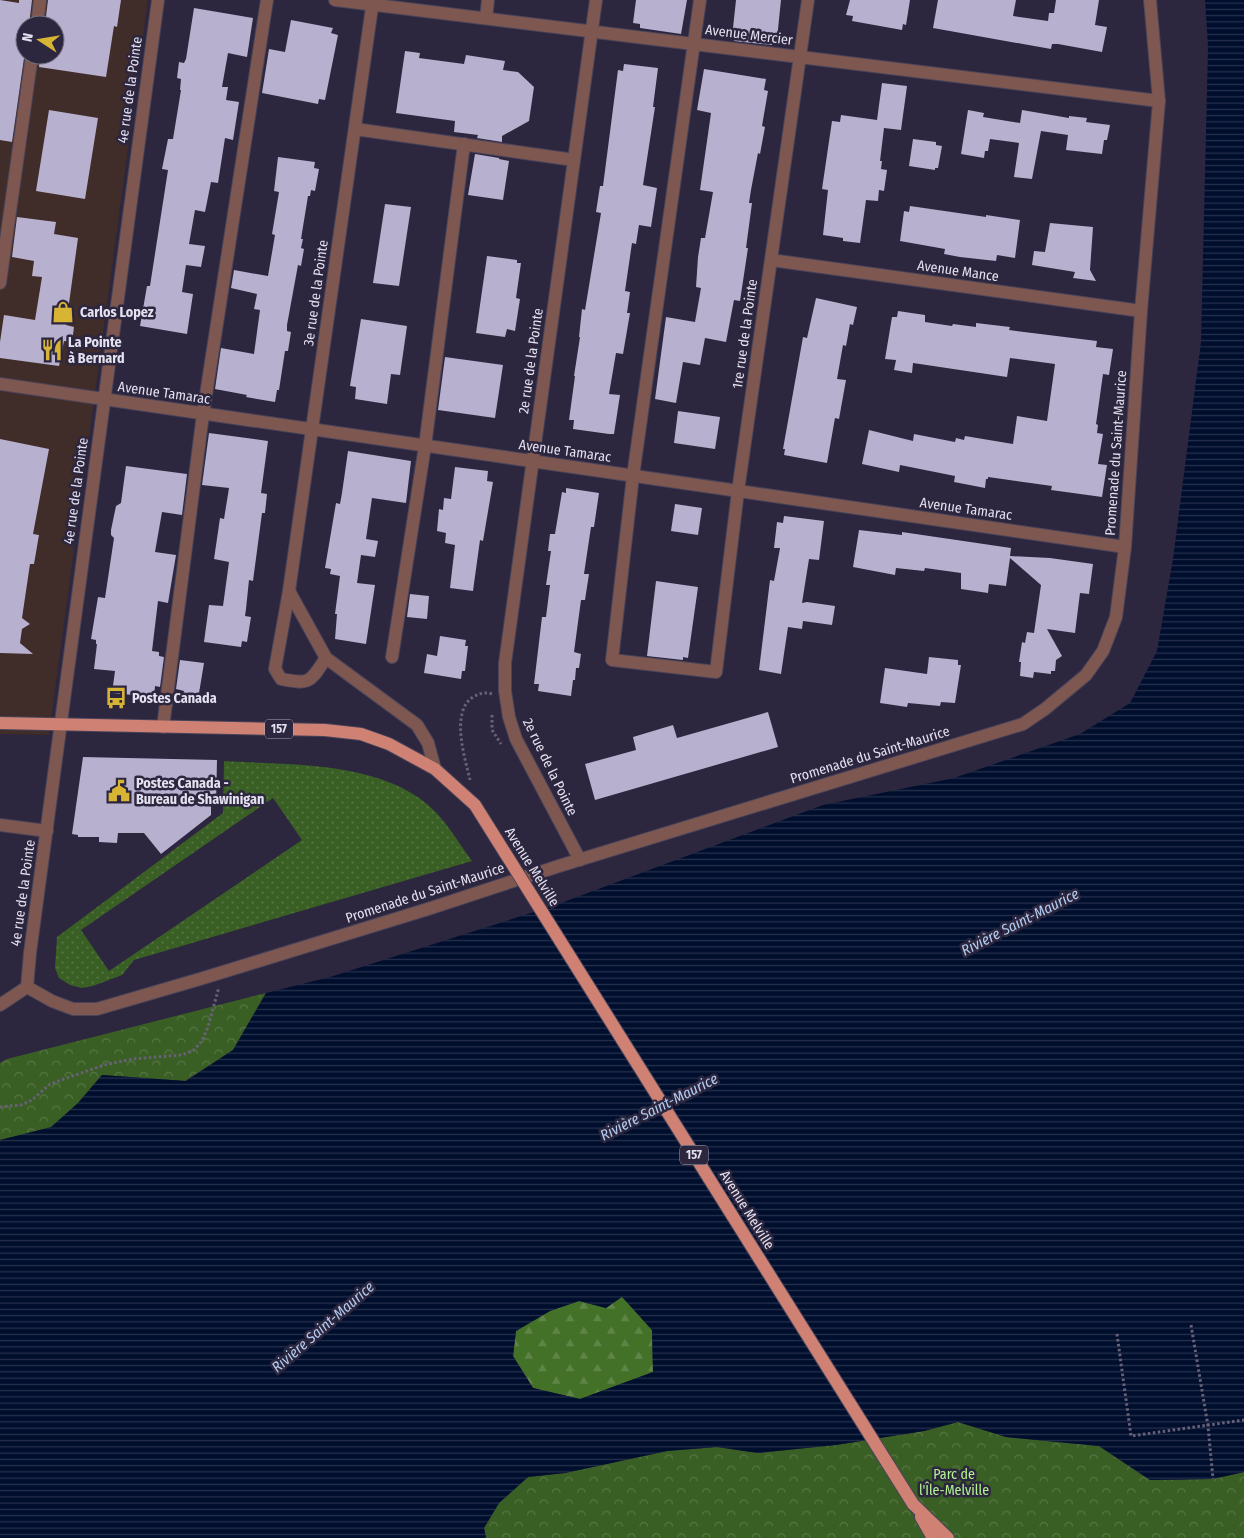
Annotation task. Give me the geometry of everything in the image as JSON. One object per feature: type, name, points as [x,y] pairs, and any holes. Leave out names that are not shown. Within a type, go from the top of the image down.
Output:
[{"type":"main road","name":"157","points":[[0,723],[325,730],[361,734],[389,744],[435,769],[475,805]]},
{"type":"main road","name":"Avenue Melville","points":[[475,805],[933,1538]]},
{"type":"main road","name":"Avenue Melville","points":[[913,1504],[948,1538]]},
{"type":"street","points":[[38,15],[40,0]]},
{"type":"street","name":"4e rue de la Pointe","points":[[27,987],[60,724],[158,0]]},
{"type":"street","points":[[163,727],[203,414],[267,0]]},
{"type":"street","name":"Avenue Mercier","points":[[335,0],[373,2],[486,18],[1159,101]]},
{"type":"street","points":[[486,18],[488,0]]},
{"type":"street","name":"2e rue de la Pointe","points":[[580,860],[516,739],[509,717],[505,691],[505,663],[596,0]]},
{"type":"street","points":[[633,476],[700,0]]},
{"type":"street","name":"1re rue de la Pointe","points":[[633,476],[612,660],[716,672],[738,491],[808,0]]},
{"type":"street","name":"Promenade du Saint-Maurice","points":[[27,987],[52,1001],[73,1009],[97,1009],[223,972],[1023,724],[1045,709],[1086,675],[1103,651],[1116,617],[1125,547],[1141,311],[1159,101],[1150,0]]},
{"type":"street","name":"3e rue de la Pointe","points":[[326,658],[312,679],[300,683],[281,679],[275,669],[289,591],[373,2]]},
{"type":"street","points":[[0,283],[31,65]]},
{"type":"street","points":[[355,129],[574,160]]},
{"type":"street","points":[[392,657],[425,446],[464,144]]},
{"type":"street","name":"Avenue Mance","points":[[771,260],[1141,311]]},
{"type":"street","name":"Avenue Tamarac","points":[[0,384],[1125,547]]},
{"type":"street","points":[[289,591],[326,658],[417,725],[428,743],[435,769]]},
{"type":"street","points":[[0,825],[47,832]]},
{"type":"street","points":[[0,1005],[27,987]]},
{"type":"path","points":[[475,805],[462,745],[461,720],[464,707],[470,699],[479,693],[492,693],[492,702]]},
{"type":"path","points":[[492,712],[492,730],[502,746]]},
{"type":"path","points":[[0,1107],[21,1105],[32,1100],[50,1084],[104,1065],[132,1059],[182,1055],[194,1050],[202,1041],[208,1027],[223,972]]},
{"type":"path","points":[[1191,1324],[1208,1426],[1213,1479]]},
{"type":"path","points":[[1117,1334],[1131,1436],[1244,1420]]},
{"type":"shaded area","points":[[0,0],[148,0],[49,735],[0,734]]},
{"type":"green space","points":[[224,761],[302,765],[357,773],[383,780],[406,790],[427,804],[434,810],[472,861],[134,960],[122,975],[93,986],[82,988],[70,985],[59,978],[55,968],[57,937],[223,813]],"holes":[[[273,798],[302,840],[109,971],[81,930]]]},
{"type":"green space","points":[[266,993],[233,1050],[185,1081],[102,1075],[78,1103],[51,1128],[0,1140],[0,1063],[7,1059]]},
{"type":"green space","points":[[622,1296],[652,1330],[653,1372],[580,1399],[533,1388],[513,1356],[516,1331],[550,1311],[579,1301],[606,1308]]},
{"type":"green space","name":"Parc de l'Île-Melville","points":[[958,1422],[1006,1437],[1099,1446],[1150,1480],[1213,1479],[1244,1472],[1244,1538],[486,1538],[484,1528],[499,1503],[528,1477],[565,1473],[667,1451],[717,1447],[758,1453],[836,1445],[924,1431]]},
{"type":"water","name":"Rivière Saint-Maurice","points":[[1205,0],[1244,0],[1244,1472],[1213,1479],[1150,1480],[1099,1446],[1006,1437],[958,1422],[924,1431],[836,1445],[758,1453],[717,1447],[667,1451],[565,1473],[528,1477],[499,1503],[484,1528],[486,1538],[0,1538],[0,1140],[51,1127],[78,1103],[102,1075],[186,1081],[233,1050],[266,993],[330,977],[553,906],[823,805],[954,778],[1080,734],[1130,703],[1157,651],[1173,559],[1201,342],[1208,47]],"holes":[[[622,1297],[652,1330],[653,1372],[580,1399],[533,1388],[513,1356],[516,1331],[550,1311],[579,1301],[606,1308]]]},
{"type":"building","points":[[0,0],[19,3],[19,0],[32,0],[30,15],[15,15],[15,65],[23,65],[12,142],[0,140]]},
{"type":"building","points":[[48,0],[121,0],[117,27],[114,26],[106,77],[39,67],[39,65],[65,65],[65,15],[46,15]]},
{"type":"building","points":[[636,0],[687,0],[681,34],[640,28],[640,24],[633,23]]},
{"type":"building","points":[[736,0],[781,0],[777,39],[773,38],[772,45],[734,41],[736,28],[733,28]]},
{"type":"building","points":[[850,0],[910,0],[906,25],[903,24],[902,30],[852,21],[853,16],[846,15]]},
{"type":"building","points":[[938,0],[1016,0],[1013,16],[1048,21],[1049,13],[1054,13],[1056,0],[1099,0],[1095,25],[1107,27],[1102,52],[1058,44],[1052,44],[1051,49],[933,28]]},
{"type":"building","points":[[194,8],[253,18],[247,57],[228,53],[222,87],[228,87],[226,100],[239,102],[233,140],[225,138],[218,183],[211,182],[205,212],[195,210],[189,244],[205,246],[201,267],[186,265],[182,292],[193,294],[187,334],[140,326],[147,286],[150,286],[168,170],[162,169],[168,139],[173,139],[181,90],[181,79],[177,78],[179,62],[184,63],[186,59]]},
{"type":"building","points":[[291,20],[333,28],[331,33],[338,35],[325,100],[319,99],[318,104],[262,93],[269,49],[285,52]]},
{"type":"building","points":[[405,51],[420,53],[419,58],[464,64],[466,55],[505,61],[503,70],[518,72],[534,87],[529,121],[502,136],[502,142],[477,138],[478,135],[454,132],[455,121],[396,113]]},
{"type":"building","points":[[624,64],[658,68],[653,107],[655,107],[643,185],[657,188],[651,227],[639,225],[636,244],[632,243],[625,291],[630,292],[627,313],[630,313],[623,354],[616,353],[609,394],[620,395],[614,434],[609,434],[573,429],[574,420],[569,420],[582,309],[585,310],[601,213],[596,212],[600,186],[603,186],[618,70],[623,71]]},
{"type":"building","points":[[704,69],[766,79],[764,90],[768,91],[762,126],[765,127],[749,203],[752,203],[746,248],[748,248],[740,301],[734,300],[726,342],[705,338],[700,365],[683,362],[676,403],[655,399],[666,317],[695,322],[701,288],[696,287],[698,257],[701,238],[705,238],[713,192],[700,190],[711,113],[697,110]]},
{"type":"building","points":[[882,83],[907,86],[901,130],[884,128],[880,161],[882,161],[881,169],[887,170],[884,191],[879,190],[878,201],[866,200],[860,243],[843,241],[843,238],[823,235],[828,190],[822,189],[832,121],[840,122],[841,115],[877,120]]},
{"type":"building","points":[[49,110],[98,118],[85,199],[36,191]]},
{"type":"building","points":[[968,110],[984,113],[983,117],[1020,123],[1022,110],[1069,118],[1069,116],[1087,118],[1086,122],[1110,125],[1107,140],[1104,140],[1102,154],[1066,150],[1068,135],[1041,131],[1032,179],[1014,177],[1019,143],[990,139],[988,151],[985,151],[984,158],[961,154]]},
{"type":"building","points":[[913,139],[936,142],[936,145],[942,146],[938,168],[935,168],[935,170],[909,166]]},
{"type":"building","points":[[475,154],[509,161],[503,200],[468,195]]},
{"type":"building","points":[[278,157],[315,162],[314,168],[319,169],[315,191],[311,190],[310,196],[308,196],[301,239],[303,239],[301,248],[304,249],[301,266],[298,265],[287,325],[287,331],[291,332],[288,351],[285,351],[279,390],[277,390],[275,402],[215,389],[221,348],[254,354],[260,310],[254,309],[257,294],[231,288],[234,270],[268,276],[275,235],[272,234],[279,192],[274,191]]},
{"type":"building","points":[[385,204],[411,207],[399,286],[373,283]]},
{"type":"building","points":[[910,206],[1020,220],[1015,258],[997,255],[996,261],[960,257],[944,254],[945,249],[900,241],[904,211],[909,212]]},
{"type":"building","points":[[17,217],[56,222],[54,234],[78,238],[66,325],[74,327],[72,342],[64,341],[59,366],[0,358],[4,315],[35,320],[42,277],[32,276],[34,261],[12,257]]},
{"type":"building","points":[[1050,223],[1093,227],[1090,270],[1096,281],[1073,278],[1075,272],[1032,265],[1034,251],[1045,252]]},
{"type":"building","points":[[487,256],[517,260],[517,263],[521,263],[516,298],[520,299],[515,331],[507,329],[505,337],[476,333]]},
{"type":"building","points":[[816,298],[857,307],[853,325],[850,324],[846,346],[843,345],[837,379],[846,380],[839,419],[835,418],[827,463],[784,455],[785,449],[783,449],[803,337],[807,338]]},
{"type":"building","points":[[898,311],[925,315],[925,322],[952,326],[953,324],[976,327],[976,323],[1010,327],[1009,330],[1097,341],[1096,347],[1113,349],[1109,375],[1103,374],[1096,424],[1098,425],[1097,433],[1103,434],[1098,464],[1107,465],[1102,497],[1051,490],[1052,486],[988,477],[985,488],[954,482],[955,476],[900,465],[899,472],[862,464],[869,430],[913,441],[914,434],[955,442],[956,438],[964,440],[965,436],[1013,444],[1017,416],[1047,421],[1055,364],[1010,358],[1007,377],[913,363],[912,373],[894,370],[896,360],[885,359],[892,317],[897,317]]},
{"type":"building","points":[[361,319],[407,326],[400,375],[391,374],[387,404],[355,399],[356,387],[350,386]]},
{"type":"building","points":[[445,357],[503,365],[495,418],[438,410]]},
{"type":"building","points":[[678,411],[720,417],[715,449],[674,443]]},
{"type":"building","points":[[209,433],[268,441],[261,493],[267,494],[265,513],[262,513],[253,581],[249,580],[245,616],[251,617],[247,642],[242,641],[241,647],[204,642],[209,605],[223,606],[229,562],[214,559],[220,518],[224,519],[229,488],[202,485]]},
{"type":"building","points":[[0,439],[49,449],[33,534],[39,535],[34,564],[30,564],[22,618],[30,624],[22,629],[20,643],[33,654],[0,653]]},
{"type":"building","points":[[348,451],[411,461],[406,503],[372,498],[366,539],[378,541],[375,557],[361,555],[357,583],[375,585],[366,644],[335,639],[337,614],[335,614],[340,576],[330,574],[331,569],[325,568],[336,503],[340,504]]},
{"type":"building","points":[[126,466],[187,474],[182,515],[162,512],[155,552],[176,555],[168,603],[158,601],[152,651],[159,652],[159,656],[164,657],[160,687],[155,686],[154,697],[112,693],[115,671],[94,669],[97,644],[96,640],[91,639],[98,597],[105,598],[114,538],[111,535],[111,530],[116,506],[121,503]]},
{"type":"building","points":[[455,467],[488,471],[487,481],[493,482],[483,541],[480,540],[473,591],[450,588],[455,545],[445,543],[446,533],[437,531],[439,509],[443,510],[444,498],[451,499]]},
{"type":"building","points":[[566,488],[599,493],[594,527],[591,527],[584,574],[589,574],[585,600],[581,600],[574,652],[581,654],[579,668],[576,668],[575,680],[573,680],[571,696],[538,691],[539,684],[534,684],[542,617],[546,617],[550,585],[546,585],[551,551],[548,551],[550,534],[555,534],[562,492],[566,493]]},
{"type":"building","points":[[675,504],[702,508],[698,535],[671,531]]},
{"type":"building","points":[[784,516],[824,521],[819,560],[809,559],[802,603],[835,606],[832,625],[803,621],[802,629],[788,627],[781,674],[759,670],[770,580],[774,581],[780,548],[774,548],[777,522],[783,523]]},
{"type":"building","points":[[859,530],[902,535],[902,532],[1011,548],[1010,556],[1050,558],[1093,564],[1089,594],[1080,593],[1075,633],[1047,629],[1062,656],[1056,660],[1055,671],[1051,671],[1051,674],[1034,672],[1033,678],[1020,676],[1021,662],[1019,662],[1022,642],[1025,643],[1027,632],[1034,633],[1041,585],[1010,558],[1006,586],[989,584],[988,593],[961,589],[961,573],[925,568],[924,571],[896,568],[895,575],[853,567]]},
{"type":"building","points":[[656,581],[698,587],[688,658],[683,657],[683,660],[647,656]]},
{"type":"building","points":[[410,594],[429,596],[427,619],[407,617]]},
{"type":"building","points":[[440,636],[466,640],[465,646],[468,646],[465,671],[462,671],[461,679],[424,673],[427,654],[437,656]]},
{"type":"building","points":[[929,657],[958,660],[958,665],[961,665],[955,703],[941,702],[940,706],[908,703],[907,707],[880,703],[885,668],[927,674]]},
{"type":"building","points":[[180,660],[204,663],[199,693],[195,698],[183,696],[184,691],[176,689]]},
{"type":"building","points":[[768,712],[778,747],[595,800],[585,764],[636,750],[633,737],[673,725],[677,738]]},
{"type":"building","points":[[83,757],[217,760],[216,805],[211,805],[211,815],[161,854],[144,833],[118,833],[117,843],[99,842],[99,837],[78,837],[78,835],[72,834]]},
{"type":"place","name":"Carlos Lopez","points":[[63,312]]},
{"type":"place","name":"La Pointe à Bernard","points":[[52,350]]},
{"type":"place","name":"Postes Canada","points":[[116,698]]},
{"type":"place","name":"Postes Canada - Bureau de Shawinigan","points":[[119,791]]}]
